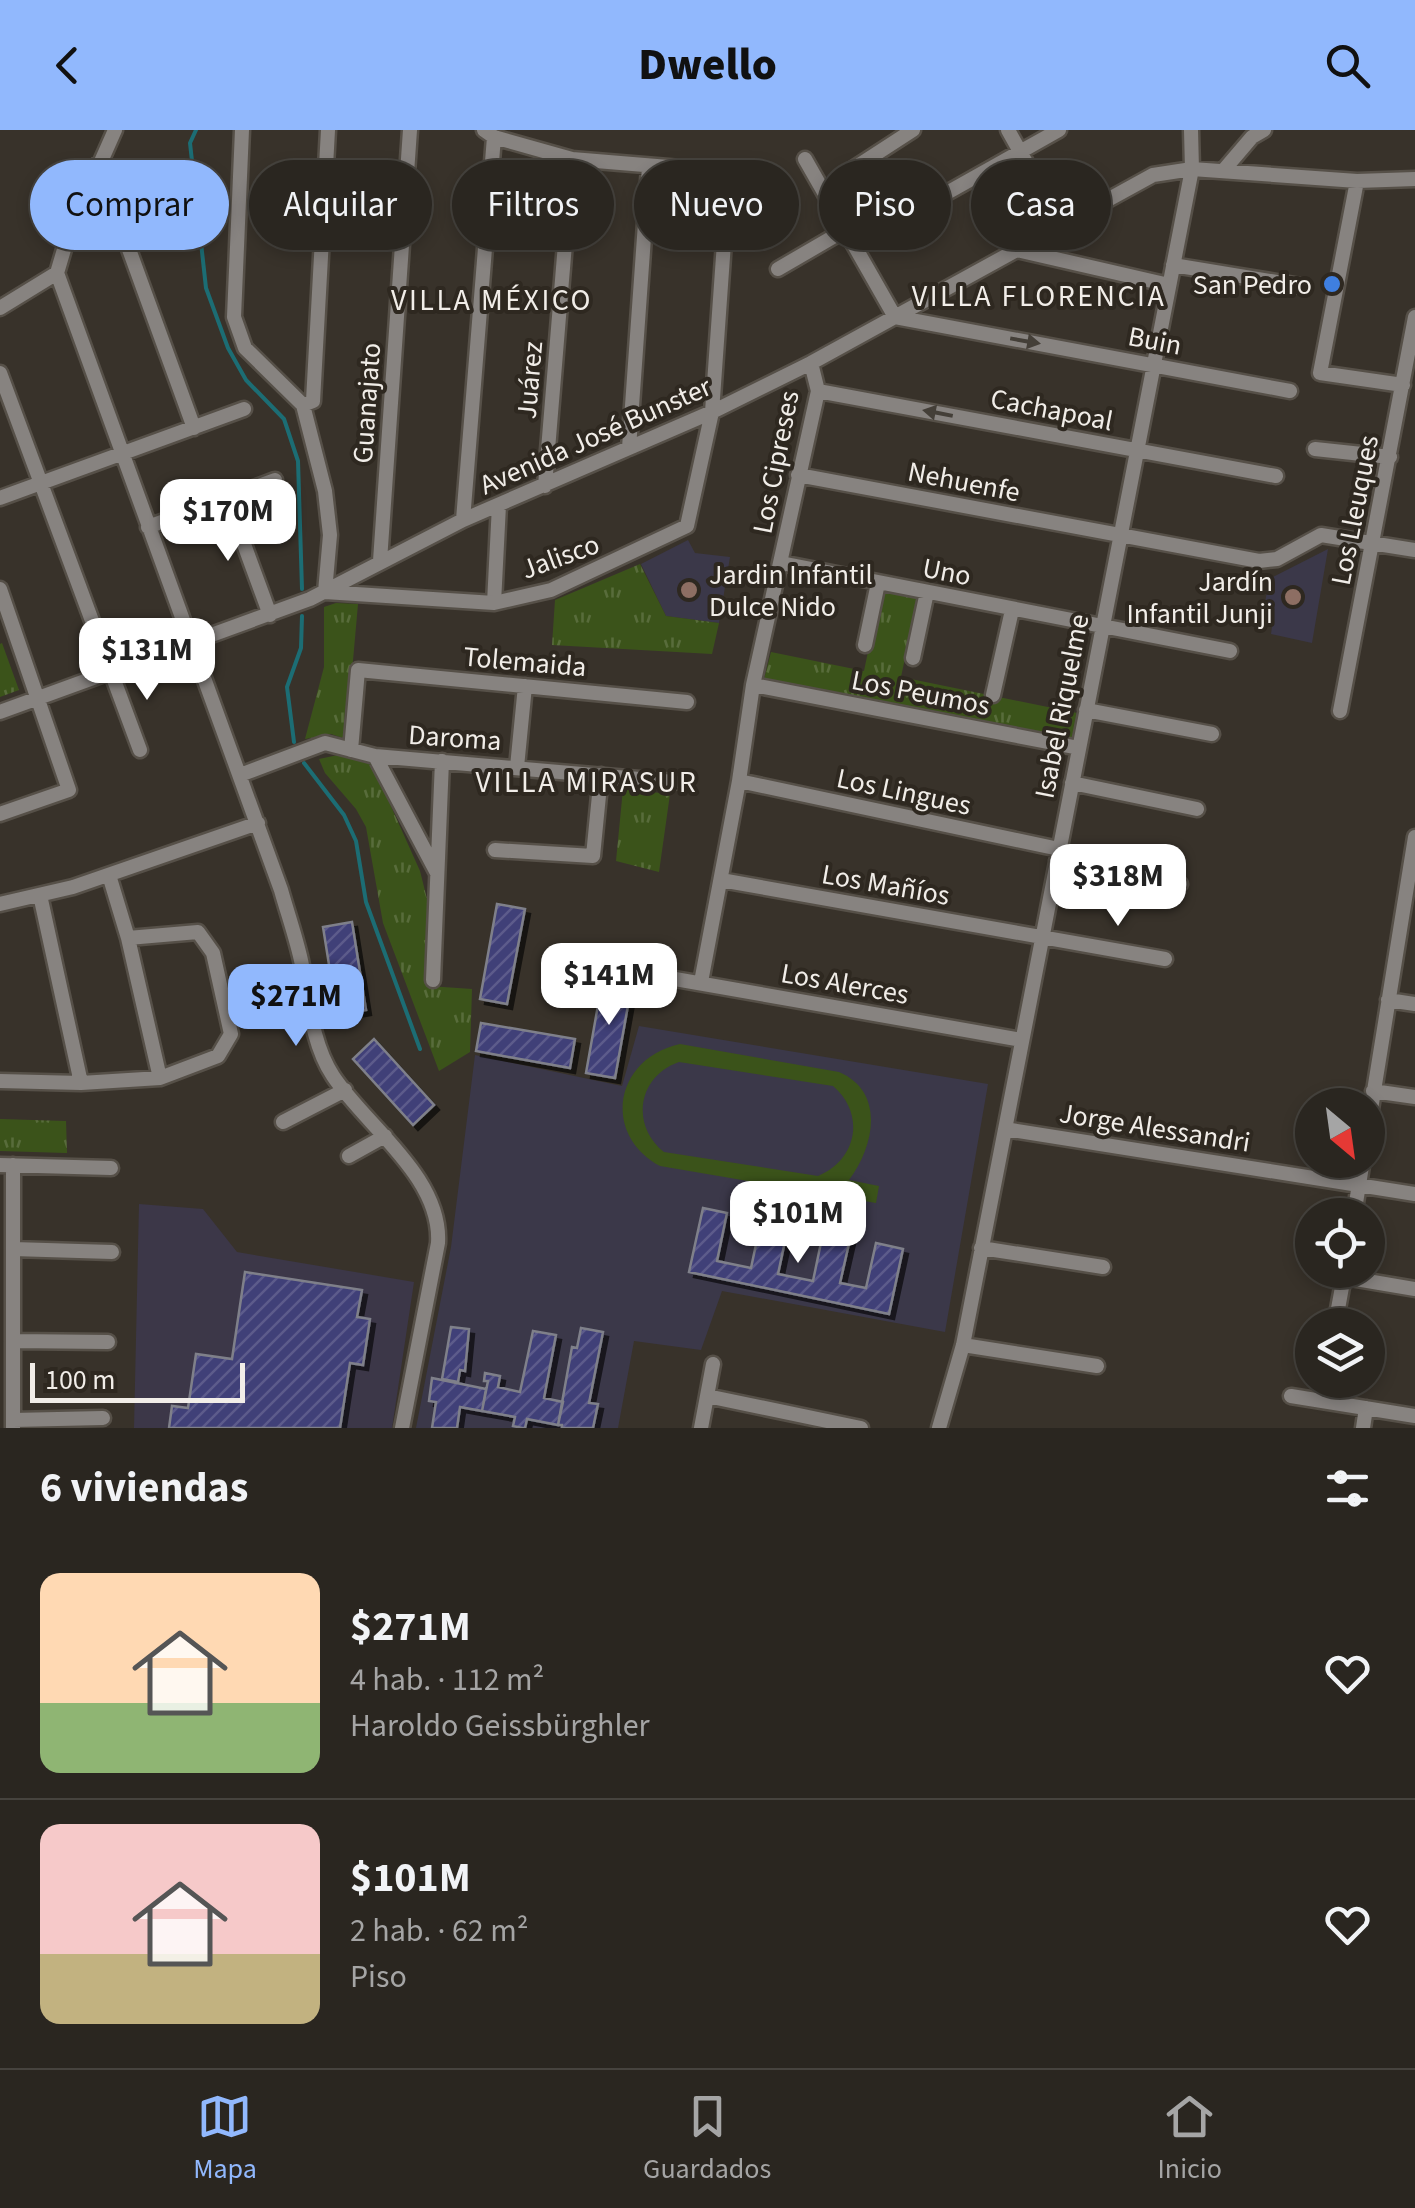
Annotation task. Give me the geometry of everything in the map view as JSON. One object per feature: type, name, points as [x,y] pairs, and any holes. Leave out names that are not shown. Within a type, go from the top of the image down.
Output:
[{"type":"street","points":[[242,130],[234,317],[244,348],[303,406],[325,491],[330,534],[325,592]]},
{"type":"street","points":[[303,406],[312,400],[328,130]]},
{"type":"street","name":"Guanajato","points":[[380,560],[410,130]]},
{"type":"street","points":[[867,160],[914,130]]},
{"type":"street","points":[[1008,130],[1024,160]]},
{"type":"street","points":[[951,191],[1059,130]]},
{"type":"street","name":"Isabel Riquelme","points":[[939,1428],[963,1345],[1154,365],[1192,169],[1191,130]]},
{"type":"street","points":[[1223,171],[1252,137],[1264,130]]},
{"type":"street","points":[[100,160],[113,131]]},
{"type":"street","points":[[463,520],[488,134],[572,160]]},
{"type":"street","points":[[805,158],[819,183]]},
{"type":"street","name":"Avenida José Bunster","points":[[1111,199],[1152,175],[1192,169],[1356,181],[1415,180]]},
{"type":"street","points":[[1356,181],[1320,373],[1403,384]]},
{"type":"street","points":[[778,269],[819,245]]},
{"type":"street","points":[[0,308],[57,272],[65,250]]},
{"type":"street","points":[[129,250],[194,428]]},
{"type":"street","name":"Juárez","points":[[545,486],[565,250]]},
{"type":"street","points":[[629,448],[643,250]]},
{"type":"street","points":[[712,412],[723,250]]},
{"type":"street","points":[[857,250],[894,318]]},
{"type":"street","points":[[1020,250],[1169,285]]},
{"type":"street","name":"Avenida José Bunster","points":[[0,712],[325,592],[463,520],[712,412],[1020,250]]},
{"type":"street","points":[[1173,265],[1301,286]]},
{"type":"street","points":[[57,272],[258,824],[301,960],[316,1040],[332,1076],[385,1136],[436,1214],[438,1230],[402,1428]]},
{"type":"street","name":"Los Lleuques","points":[[1340,711],[1415,317]]},
{"type":"street","name":"Buin","points":[[894,318],[1290,391]]},
{"type":"street","name":"Los Cipreses","points":[[701,982],[753,685],[818,390],[811,363]]},
{"type":"street","points":[[0,373],[140,750]]},
{"type":"street","name":"Cachapoal","points":[[818,390],[1276,476]]},
{"type":"street","points":[[0,498],[244,409]]},
{"type":"street","name":"Jalisco","points":[[325,592],[494,603],[551,590],[687,526],[712,412]]},
{"type":"street","points":[[1315,449],[1390,457]]},
{"type":"street","name":"Nehuenfe","points":[[798,475],[1268,561],[1320,536],[1415,550]]},
{"type":"street","points":[[148,527],[276,480]]},
{"type":"street","points":[[228,498],[270,615]]},
{"type":"street","points":[[494,603],[498,506]]},
{"type":"street","name":"Uno","points":[[782,563],[1230,651]]},
{"type":"street","points":[[865,645],[878,583]]},
{"type":"street","points":[[0,589],[70,790],[0,814]]},
{"type":"street","points":[[913,658],[927,592]]},
{"type":"street","points":[[994,694],[1012,610]]},
{"type":"street","name":"Tolemaida","points":[[351,750],[358,670],[687,702]]},
{"type":"street","name":"Los Peumos","points":[[753,685],[1079,748]]},
{"type":"street","points":[[516,767],[525,686]]},
{"type":"street","points":[[1086,710],[1212,734]]},
{"type":"street","name":"Daroma","points":[[240,775],[325,743],[376,756],[674,782]]},
{"type":"street","points":[[376,756],[437,874]]},
{"type":"street","points":[[433,980],[442,762]]},
{"type":"street","points":[[495,850],[594,856],[600,775]]},
{"type":"street","name":"Los Lingues","points":[[739,781],[1180,884]]},
{"type":"street","points":[[1072,783],[1197,809]]},
{"type":"street","points":[[0,904],[109,875],[258,824]]},
{"type":"street","points":[[1374,1088],[1409,907],[1415,836]]},
{"type":"street","points":[[109,875],[128,938],[160,1078]]},
{"type":"street","name":"Los Mañíos","points":[[721,880],[1165,959]]},
{"type":"street","points":[[40,895],[82,1084]]},
{"type":"street","points":[[1,1078],[82,1084],[160,1078],[218,1056],[232,1034],[213,953],[198,932],[128,938]]},
{"type":"street","name":"Los Alerces","points":[[658,976],[1022,1040]]},
{"type":"street","points":[[1388,1000],[1415,1004]]},
{"type":"street","points":[[283,1122],[345,1090]]},
{"type":"street","points":[[1385,1094],[1415,1098]]},
{"type":"street","name":"Jorge Alessandri","points":[[1005,1129],[1415,1194]]},
{"type":"street","points":[[349,1156],[385,1136]]},
{"type":"street","points":[[104,1418],[13,1424],[7,1402],[13,1341],[13,1248],[6,1165],[111,1168]]},
{"type":"street","points":[[1357,1198],[1360,1178]]},
{"type":"street","points":[[13,1248],[112,1252]]},
{"type":"street","points":[[982,1248],[1103,1268]]},
{"type":"street","points":[[1385,1282],[1415,1289]]},
{"type":"street","points":[[13,1341],[108,1342]]},
{"type":"street","points":[[963,1345],[1097,1366]]},
{"type":"street","points":[[701,1428],[713,1364]]},
{"type":"street","points":[[707,1396],[861,1428]]},
{"type":"street","points":[[1291,1396],[1415,1416]]},
{"type":"street","points":[[1363,1428],[1366,1408]]},
{"type":"shaded area","name":"Jardin Infantil Dulce Nido","points":[[688,540],[695,553],[730,557],[719,623],[666,616],[641,564]]},
{"type":"shaded area","name":"Jardín Infantil Junji","points":[[1328,549],[1312,643],[1271,634],[1273,619],[1263,615],[1269,579]]},
{"type":"shaded area","points":[[639,1026],[988,1084],[945,1332],[722,1291],[701,1350],[634,1341],[618,1428],[416,1428],[451,1247],[475,1055],[622,1086]]},
{"type":"shaded area","points":[[139,1204],[203,1209],[237,1252],[414,1282],[392,1428],[134,1428]]},
{"type":"green space","points":[[640,564],[666,616],[719,623],[712,654],[552,645],[555,600]]},
{"type":"green space","points":[[881,589],[922,597],[901,677],[1077,713],[1072,743],[763,683],[771,652],[864,671]]},
{"type":"green space","points":[[358,604],[346,739],[331,734],[305,739],[324,667],[324,607]]},
{"type":"green space","points":[[0,644],[19,690],[0,697]]},
{"type":"green space","points":[[338,755],[372,764],[420,871],[427,899],[428,986],[472,989],[470,1052],[439,1071],[383,923],[366,827],[325,773],[319,759]]},
{"type":"green space","points":[[623,789],[670,794],[659,872],[616,861]]},
{"type":"green space","points":[[680,1044],[839,1072],[854,1081],[864,1093],[871,1121],[865,1152],[849,1180],[879,1186],[876,1203],[660,1166],[641,1152],[623,1117],[630,1080],[641,1064]],"holes":[[[679,1062],[833,1086],[850,1110],[852,1136],[841,1159],[818,1176],[664,1152],[646,1129],[643,1115],[643,1102],[655,1078]]]},
{"type":"green space","points":[[0,1119],[66,1121],[67,1153],[0,1151]]},
{"type":"building","points":[[497,904],[525,909],[507,1004],[480,999]]},
{"type":"building","points":[[352,922],[366,1010],[337,1015],[323,927]]},
{"type":"building","points":[[603,977],[632,983],[615,1078],[586,1073]]},
{"type":"building","points":[[481,1023],[575,1039],[570,1068],[476,1051]]},
{"type":"building","points":[[374,1039],[434,1105],[413,1125],[353,1059]]},
{"type":"building","points":[[703,1208],[727,1213],[717,1261],[751,1268],[761,1221],[788,1227],[778,1274],[813,1281],[823,1233],[850,1239],[840,1283],[866,1288],[876,1243],[903,1249],[889,1314],[689,1272]]},
{"type":"building","points":[[245,1272],[362,1290],[357,1317],[370,1319],[363,1365],[350,1363],[340,1428],[169,1428],[172,1406],[188,1408],[196,1354],[232,1359]]},
{"type":"building","points":[[451,1327],[469,1329],[465,1371],[460,1370],[458,1382],[442,1379]]},
{"type":"building","points":[[581,1328],[603,1332],[589,1403],[598,1404],[593,1428],[562,1428],[558,1425],[572,1347],[577,1348]]},
{"type":"building","points":[[533,1331],[556,1335],[544,1398],[563,1402],[558,1425],[527,1419],[522,1428],[513,1426],[515,1417],[482,1411],[488,1381],[484,1381],[485,1373],[500,1376],[498,1387],[520,1392]]},
{"type":"building","points":[[432,1378],[486,1389],[482,1411],[460,1407],[457,1428],[432,1428],[436,1402],[429,1401]]},
{"type":"waterway","points":[[196,130],[190,143],[206,288],[228,348],[246,380],[284,419],[298,461],[302,589]]},
{"type":"waterway","points":[[294,742],[287,687],[301,648],[302,616]]},
{"type":"waterway","points":[[304,763],[344,815],[356,841],[366,902],[420,1049]]},
{"type":"place","name":"San Pedro","points":[[1332,284]]},
{"type":"place","name":"Jardin Infantil Dulce Nido","points":[[689,590]]},
{"type":"place","name":"Jardín Infantil Junji","points":[[1293,597]]},
{"type":"district","name":"VILLA FLORENCIA","points":[[1039,296]]},
{"type":"district","name":"VILLA MÉXICO","points":[[492,300]]},
{"type":"district","name":"VILLA MIRASUR","points":[[587,782]]}]
